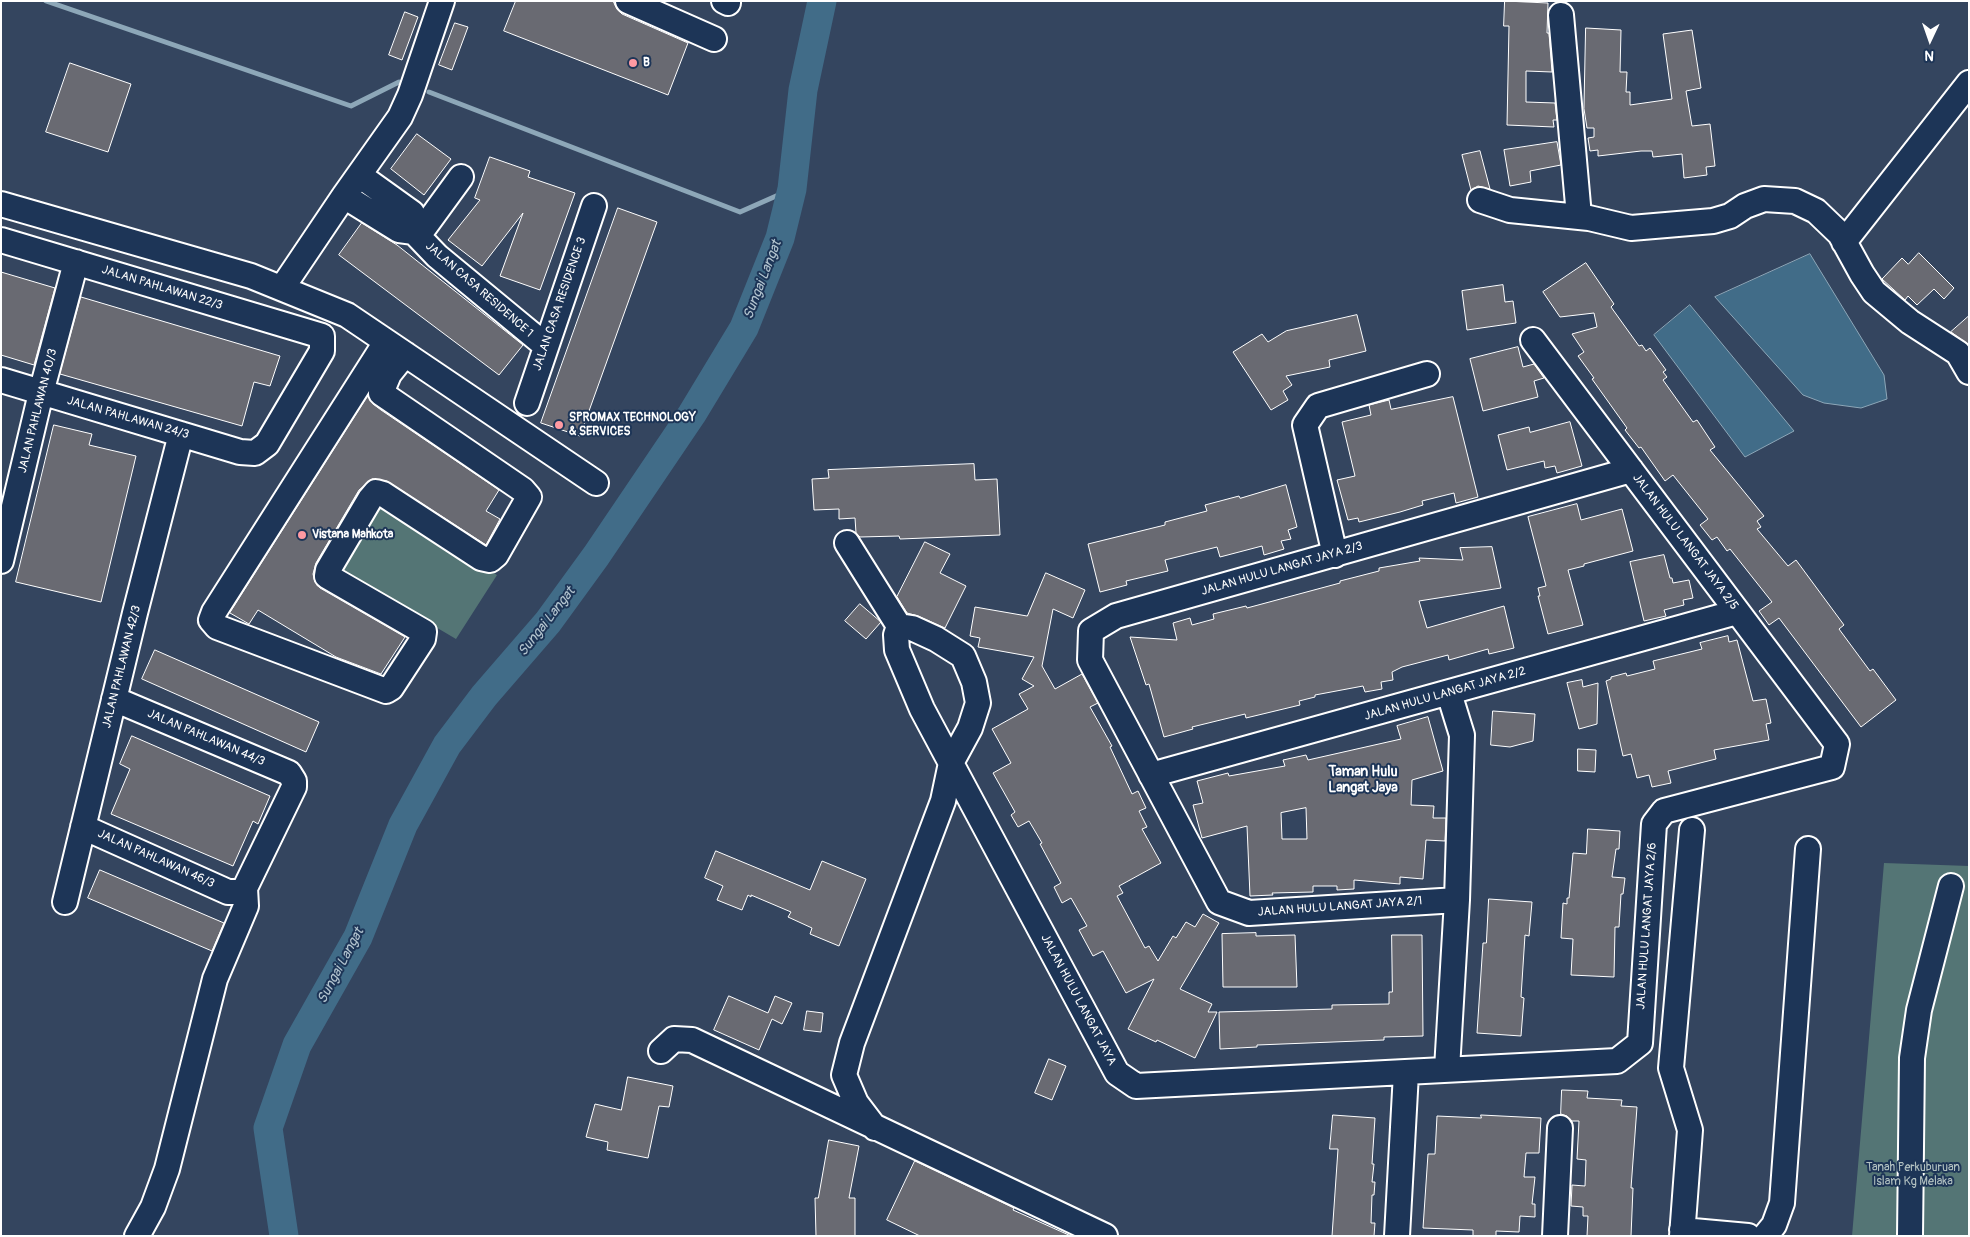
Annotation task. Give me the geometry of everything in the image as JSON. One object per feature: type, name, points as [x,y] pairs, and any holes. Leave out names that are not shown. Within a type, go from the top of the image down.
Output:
[{"type":"street","points":[[282,288],[400,117],[410,95],[442,1]]},
{"type":"street","points":[[628,1],[714,39]]},
{"type":"street","points":[[1561,15],[1580,216]]},
{"type":"street","points":[[1844,242],[1969,83]]},
{"type":"street","name":"JALAN CASA RESIDENCE 1","points":[[359,175],[412,213],[416,234],[437,256],[546,346]]},
{"type":"street","points":[[416,234],[461,177]]},
{"type":"street","name":"JALAN CASA RESIDENCE 1","points":[[344,196],[399,230],[416,234]]},
{"type":"street","points":[[1480,200],[1510,210],[1536,214],[1580,216],[1631,228],[1713,222],[1730,216],[1745,206],[1764,199],[1795,201],[1816,211],[1840,234],[1874,292],[1910,322],[1958,353],[1969,372]]},
{"type":"street","points":[[1,204],[251,276],[347,315],[596,483]]},
{"type":"street","name":"JALAN CASA RESIDENCE 3","points":[[527,403],[594,206]]},
{"type":"street","name":"JALAN PAHLAWAN 22/3","points":[[1,240],[322,336],[322,351],[267,444],[255,453]]},
{"type":"street","name":"JALAN PAHLAWAN 40/3","points":[[1,561],[41,393],[76,262]]},
{"type":"street","name":"JALAN HULU LANGAT JAYA 2/5","points":[[1533,340],[1837,744]]},
{"type":"street","points":[[396,348],[390,374],[381,393],[523,490],[529,497],[496,555],[490,560],[481,558],[383,494],[376,492],[370,499],[328,570],[327,576],[424,632],[422,639],[391,688],[386,691],[217,627],[211,620],[219,603],[396,348]]},
{"type":"street","points":[[1335,555],[1305,425],[1318,406],[1427,374]]},
{"type":"street","name":"JALAN PAHLAWAN 24/3","points":[[1,380],[240,452],[255,453]]},
{"type":"street","name":"JALAN PAHLAWAN 42/3","points":[[65,902],[181,434]]},
{"type":"street","name":"JALAN HULU LANGAT JAYA 2/3","points":[[1151,775],[1090,660],[1091,631],[1116,616],[1631,470]]},
{"type":"street","points":[[847,543],[899,626],[920,632],[963,656],[974,682],[978,703],[970,728],[951,763],[943,801],[852,1043],[844,1075],[856,1103],[875,1128]]},
{"type":"street","name":"JALAN HULU LANGAT JAYA 2/2","points":[[1151,775],[1738,612]]},
{"type":"street","name":"JALAN HULU LANGAT JAYA","points":[[899,626],[896,640],[901,662],[928,722],[1117,1073],[1136,1086],[1406,1073],[1447,1069]]},
{"type":"street","points":[[1447,1069],[1457,900],[1462,735],[1448,693]]},
{"type":"street","name":"JALAN PAHLAWAN 44/3","points":[[114,699],[288,773],[294,781],[294,787],[237,890]]},
{"type":"street","name":"JALAN HULU LANGAT JAYA 2/6","points":[[1447,1069],[1617,1061],[1640,1043],[1654,824],[1664,811],[1832,767],[1837,744]]},
{"type":"street","name":"JALAN HULU LANGAT JAYA 2/1","points":[[1151,775],[1218,902],[1249,913],[1457,900]]},
{"type":"street","name":"JALAN PAHLAWAN 46/3","points":[[83,827],[237,890]]},
{"type":"street","points":[[1692,830],[1671,1068],[1690,1130],[1682,1233],[1748,1236]]},
{"type":"street","points":[[1765,1236],[1774,1225],[1782,1203],[1808,849]]},
{"type":"street","points":[[1910,1236],[1912,1058],[1919,1010],[1951,886]]},
{"type":"street","points":[[137,1236],[153,1208],[167,1169],[215,979],[246,906],[237,890]]},
{"type":"street","points":[[661,1051],[674,1039],[692,1040],[1105,1236]]},
{"type":"street","points":[[1397,1236],[1406,1073]]},
{"type":"street","points":[[1555,1236],[1560,1128]]},
{"type":"green space","points":[[381,503],[497,575],[456,639],[339,570]]},
{"type":"green space","name":"Tanah Perkuburuan Islam Kg Melaka","points":[[1884,863],[1969,866],[1969,1236],[1852,1236]]},
{"type":"water","points":[[1810,254],[1884,375],[1887,399],[1861,408],[1824,403],[1803,395],[1715,297]]},
{"type":"water","points":[[1690,305],[1794,431],[1745,457],[1654,335]]},
{"type":"building","name":"B","points":[[516,1],[613,1],[622,14],[688,43],[668,95],[504,31]]},
{"type":"building","points":[[1505,1],[1548,3],[1547,33],[1549,33],[1552,72],[1526,71],[1526,102],[1555,103],[1557,120],[1553,120],[1554,127],[1507,125],[1509,26],[1504,26]]},
{"type":"building","points":[[405,12],[418,17],[402,60],[389,55]]},
{"type":"building","points":[[455,23],[468,27],[452,70],[439,65]]},
{"type":"building","points":[[1586,28],[1621,30],[1620,72],[1627,72],[1626,92],[1630,92],[1630,105],[1672,99],[1663,34],[1692,30],[1701,88],[1686,91],[1692,126],[1710,124],[1715,166],[1706,167],[1707,175],[1684,178],[1682,154],[1653,157],[1652,151],[1641,151],[1598,156],[1598,150],[1590,151],[1588,138],[1594,137],[1594,128],[1587,128],[1584,109]]},
{"type":"building","points":[[70,63],[131,84],[108,152],[46,132]]},
{"type":"building","points":[[417,134],[451,159],[424,195],[391,169]]},
{"type":"building","points":[[1557,142],[1561,165],[1530,171],[1531,182],[1510,186],[1504,150]]},
{"type":"building","points":[[1480,151],[1490,189],[1478,186],[1471,190],[1462,155]]},
{"type":"building","points":[[490,157],[530,171],[528,177],[575,193],[540,290],[500,276],[523,213],[482,266],[448,240],[480,200],[475,198]]},
{"type":"building","points":[[618,208],[657,222],[580,436],[541,423]]},
{"type":"building","points":[[362,223],[397,245],[523,345],[499,375],[339,255]]},
{"type":"building","points":[[1919,253],[1954,288],[1944,299],[1934,289],[1917,305],[1908,296],[1905,300],[1882,279],[1902,258],[1908,264]]},
{"type":"building","points":[[1586,263],[1614,304],[1611,307],[1639,346],[1642,345],[1646,351],[1650,348],[1666,370],[1663,372],[1667,377],[1663,380],[1693,422],[1697,420],[1715,447],[1710,450],[1764,516],[1757,521],[1761,527],[1757,529],[1788,566],[1796,560],[1844,625],[1839,629],[1870,671],[1873,669],[1896,700],[1861,727],[1779,618],[1769,625],[1759,611],[1772,602],[1730,549],[1727,551],[1717,537],[1712,540],[1700,525],[1708,519],[1673,475],[1665,481],[1641,447],[1639,448],[1625,430],[1627,428],[1578,356],[1584,352],[1572,334],[1597,327],[1594,313],[1560,317],[1543,292]]},
{"type":"building","points":[[1,272],[55,288],[34,365],[1,355]]},
{"type":"building","points":[[1503,285],[1505,302],[1513,301],[1516,323],[1467,330],[1462,291]]},
{"type":"building","points":[[81,297],[280,356],[270,386],[254,382],[242,426],[60,374]]},
{"type":"building","points":[[1357,315],[1366,351],[1329,360],[1330,367],[1286,376],[1292,385],[1283,391],[1288,400],[1271,410],[1233,352],[1262,334],[1268,342],[1286,331]]},
{"type":"building","points":[[1969,316],[1969,345],[1951,332]]},
{"type":"building","points":[[1518,347],[1523,367],[1534,364],[1544,378],[1534,381],[1538,397],[1483,411],[1470,359]]},
{"type":"building","name":"Vistana Mahkota","points":[[368,396],[373,404],[381,410],[499,490],[486,511],[500,519],[486,545],[387,481],[372,479],[359,490],[316,563],[313,574],[315,582],[320,588],[405,637],[381,674],[336,657],[258,610],[249,624],[230,613]]},
{"type":"building","points":[[1453,397],[1478,497],[1456,503],[1454,493],[1422,501],[1423,505],[1400,512],[1359,522],[1358,518],[1348,520],[1337,480],[1355,476],[1342,422],[1371,415],[1369,405],[1389,400],[1391,409]]},
{"type":"building","points":[[1570,422],[1582,466],[1557,473],[1555,466],[1545,468],[1544,461],[1507,470],[1498,435],[1529,427],[1530,432]]},
{"type":"building","points":[[54,425],[92,434],[89,445],[136,456],[101,602],[16,582]]},
{"type":"building","points":[[974,464],[975,480],[997,479],[1000,535],[900,539],[899,536],[860,537],[856,533],[855,518],[839,519],[839,509],[814,510],[812,479],[829,478],[828,470]]},
{"type":"building","points":[[1286,485],[1297,527],[1288,530],[1291,539],[1281,541],[1284,549],[1264,555],[1262,546],[1220,557],[1217,547],[1165,560],[1168,571],[1126,581],[1127,585],[1100,592],[1088,544],[1165,525],[1165,522],[1207,511],[1205,505],[1239,496],[1240,498]]},
{"type":"building","points":[[1577,504],[1581,520],[1622,509],[1633,551],[1568,570],[1583,625],[1548,634],[1538,596],[1540,596],[1538,588],[1546,586],[1528,517]]},
{"type":"building","points":[[925,542],[950,554],[940,573],[966,586],[945,628],[907,613],[897,597]]},
{"type":"building","points":[[1492,547],[1501,588],[1419,601],[1427,628],[1504,606],[1514,648],[1489,654],[1488,649],[1449,660],[1448,655],[1402,667],[1392,672],[1393,680],[1381,682],[1382,689],[1365,692],[1363,686],[1315,695],[1315,697],[1299,701],[1300,705],[1246,718],[1245,714],[1192,727],[1193,729],[1164,737],[1149,684],[1146,685],[1130,637],[1177,640],[1173,623],[1190,618],[1192,625],[1214,619],[1213,614],[1246,606],[1247,608],[1340,583],[1340,581],[1379,571],[1379,568],[1420,561],[1419,558],[1463,560],[1460,548]]},
{"type":"building","points":[[1664,555],[1673,583],[1689,580],[1693,598],[1683,600],[1684,605],[1664,610],[1666,616],[1644,621],[1630,562]]},
{"type":"building","points":[[1046,573],[1085,590],[1073,618],[1053,609],[1042,666],[1055,689],[1082,674],[1098,703],[1090,707],[1112,746],[1110,747],[1132,794],[1138,791],[1146,808],[1139,811],[1147,827],[1142,829],[1161,863],[1119,886],[1123,893],[1117,896],[1145,948],[1149,946],[1158,961],[1173,936],[1176,938],[1186,922],[1195,927],[1203,914],[1219,923],[1180,989],[1212,1004],[1208,1012],[1217,1012],[1195,1058],[1128,1029],[1154,979],[1126,993],[1103,951],[1093,956],[1079,930],[1087,926],[1071,898],[1062,903],[1054,887],[1061,883],[1040,844],[1042,843],[1029,821],[1018,827],[1011,815],[1015,812],[993,773],[1011,763],[992,729],[1028,709],[1019,694],[1034,686],[1022,679],[1034,657],[978,647],[980,638],[970,636],[975,607],[1027,616]]},
{"type":"building","points":[[860,604],[881,622],[866,639],[845,621]]},
{"type":"building","points":[[1728,636],[1729,642],[1737,640],[1753,701],[1766,699],[1771,723],[1766,724],[1769,740],[1714,750],[1716,759],[1668,771],[1671,783],[1652,787],[1649,775],[1637,778],[1631,754],[1623,756],[1606,681],[1611,679],[1611,677],[1626,673],[1627,676],[1655,669],[1653,661],[1702,649],[1700,643]]},
{"type":"building","points":[[155,650],[319,722],[306,752],[142,679]]},
{"type":"building","points":[[1582,680],[1583,687],[1598,683],[1597,724],[1579,729],[1567,683]]},
{"type":"building","points":[[1493,711],[1535,714],[1533,741],[1510,747],[1491,745]]},
{"type":"building","points":[[1428,717],[1443,771],[1412,780],[1411,805],[1434,806],[1433,818],[1446,818],[1445,841],[1426,840],[1423,879],[1400,877],[1400,884],[1354,880],[1354,889],[1337,890],[1337,886],[1313,886],[1313,892],[1272,893],[1273,895],[1250,896],[1247,826],[1202,838],[1193,805],[1203,803],[1197,781],[1228,773],[1229,776],[1285,766],[1283,760],[1306,755],[1308,760],[1401,739],[1397,726]],"holes":[[[1306,808],[1307,839],[1282,839],[1281,813]]]},
{"type":"building","points":[[132,736],[270,796],[258,824],[253,821],[233,866],[111,814],[130,769],[120,764]]},
{"type":"building","points":[[1578,749],[1596,750],[1595,772],[1578,771]]},
{"type":"building","points":[[1588,829],[1620,831],[1619,849],[1616,849],[1612,877],[1625,878],[1623,894],[1621,894],[1619,927],[1615,927],[1614,977],[1571,975],[1573,939],[1561,938],[1563,903],[1567,904],[1567,898],[1569,898],[1573,853],[1586,854]]},
{"type":"building","points":[[716,851],[810,890],[822,861],[866,879],[839,946],[810,934],[812,928],[788,917],[791,912],[751,895],[751,897],[748,895],[742,910],[717,900],[723,886],[705,878]]},
{"type":"building","points":[[100,870],[224,923],[212,951],[88,898]]},
{"type":"building","points":[[1489,899],[1532,902],[1529,936],[1525,935],[1521,997],[1524,998],[1521,1036],[1477,1033],[1483,943],[1486,943]]},
{"type":"building","points":[[1256,933],[1256,936],[1295,935],[1297,987],[1223,987],[1222,934]]},
{"type":"building","points":[[1392,935],[1422,935],[1423,1036],[1384,1037],[1384,1040],[1257,1045],[1257,1047],[1220,1049],[1219,1012],[1332,1009],[1332,1005],[1389,1004],[1389,992],[1392,992]]},
{"type":"building","points":[[729,996],[768,1013],[775,996],[792,1003],[782,1024],[772,1019],[759,1050],[714,1030]]},
{"type":"building","points":[[807,1011],[823,1013],[821,1032],[804,1030]]},
{"type":"building","points":[[1049,1059],[1066,1066],[1052,1100],[1035,1093]]},
{"type":"building","points":[[628,1077],[673,1086],[669,1107],[659,1106],[648,1158],[607,1150],[608,1142],[586,1137],[595,1104],[621,1110]]},
{"type":"building","points":[[1562,1090],[1588,1091],[1587,1098],[1622,1100],[1621,1106],[1637,1107],[1631,1188],[1633,1188],[1631,1236],[1587,1236],[1588,1216],[1583,1216],[1583,1207],[1571,1206],[1572,1185],[1585,1186],[1586,1160],[1577,1159],[1579,1121],[1571,1121],[1567,1116],[1561,1114]]},
{"type":"building","points":[[1333,1115],[1375,1118],[1372,1182],[1375,1182],[1374,1195],[1372,1195],[1371,1223],[1375,1223],[1374,1236],[1332,1236],[1338,1149],[1330,1149]]},
{"type":"building","points":[[1481,1115],[1541,1118],[1539,1153],[1526,1153],[1524,1177],[1535,1177],[1532,1204],[1535,1204],[1535,1217],[1520,1216],[1519,1232],[1496,1231],[1496,1236],[1473,1236],[1473,1230],[1423,1228],[1428,1154],[1435,1154],[1437,1116],[1481,1118]]},
{"type":"building","points":[[829,1140],[859,1146],[849,1198],[855,1198],[855,1236],[816,1236],[815,1198],[818,1198]]},
{"type":"building","points":[[915,1161],[1014,1208],[1013,1210],[1071,1236],[920,1236],[887,1220]]},
{"type":"waterway","points":[[46,1],[351,106],[399,82]]},
{"type":"waterway","name":"Sungai Langat","points":[[284,1236],[268,1128],[297,1045],[358,937],[403,825],[447,745],[484,696],[548,622],[596,556],[692,414],[744,328],[780,238],[792,189],[803,90],[822,1]]},
{"type":"waterway","points":[[429,92],[740,212],[792,189]]},
{"type":"place","name":"B","points":[[633,63]]},
{"type":"place","name":"SPROMAX TECHNOLOGY & SERVICES","points":[[559,425]]},
{"type":"place","name":"Vistana Mahkota","points":[[302,535]]},
{"type":"district","name":"Taman Hulu Langat Jaya","points":[[1363,780]]}]
